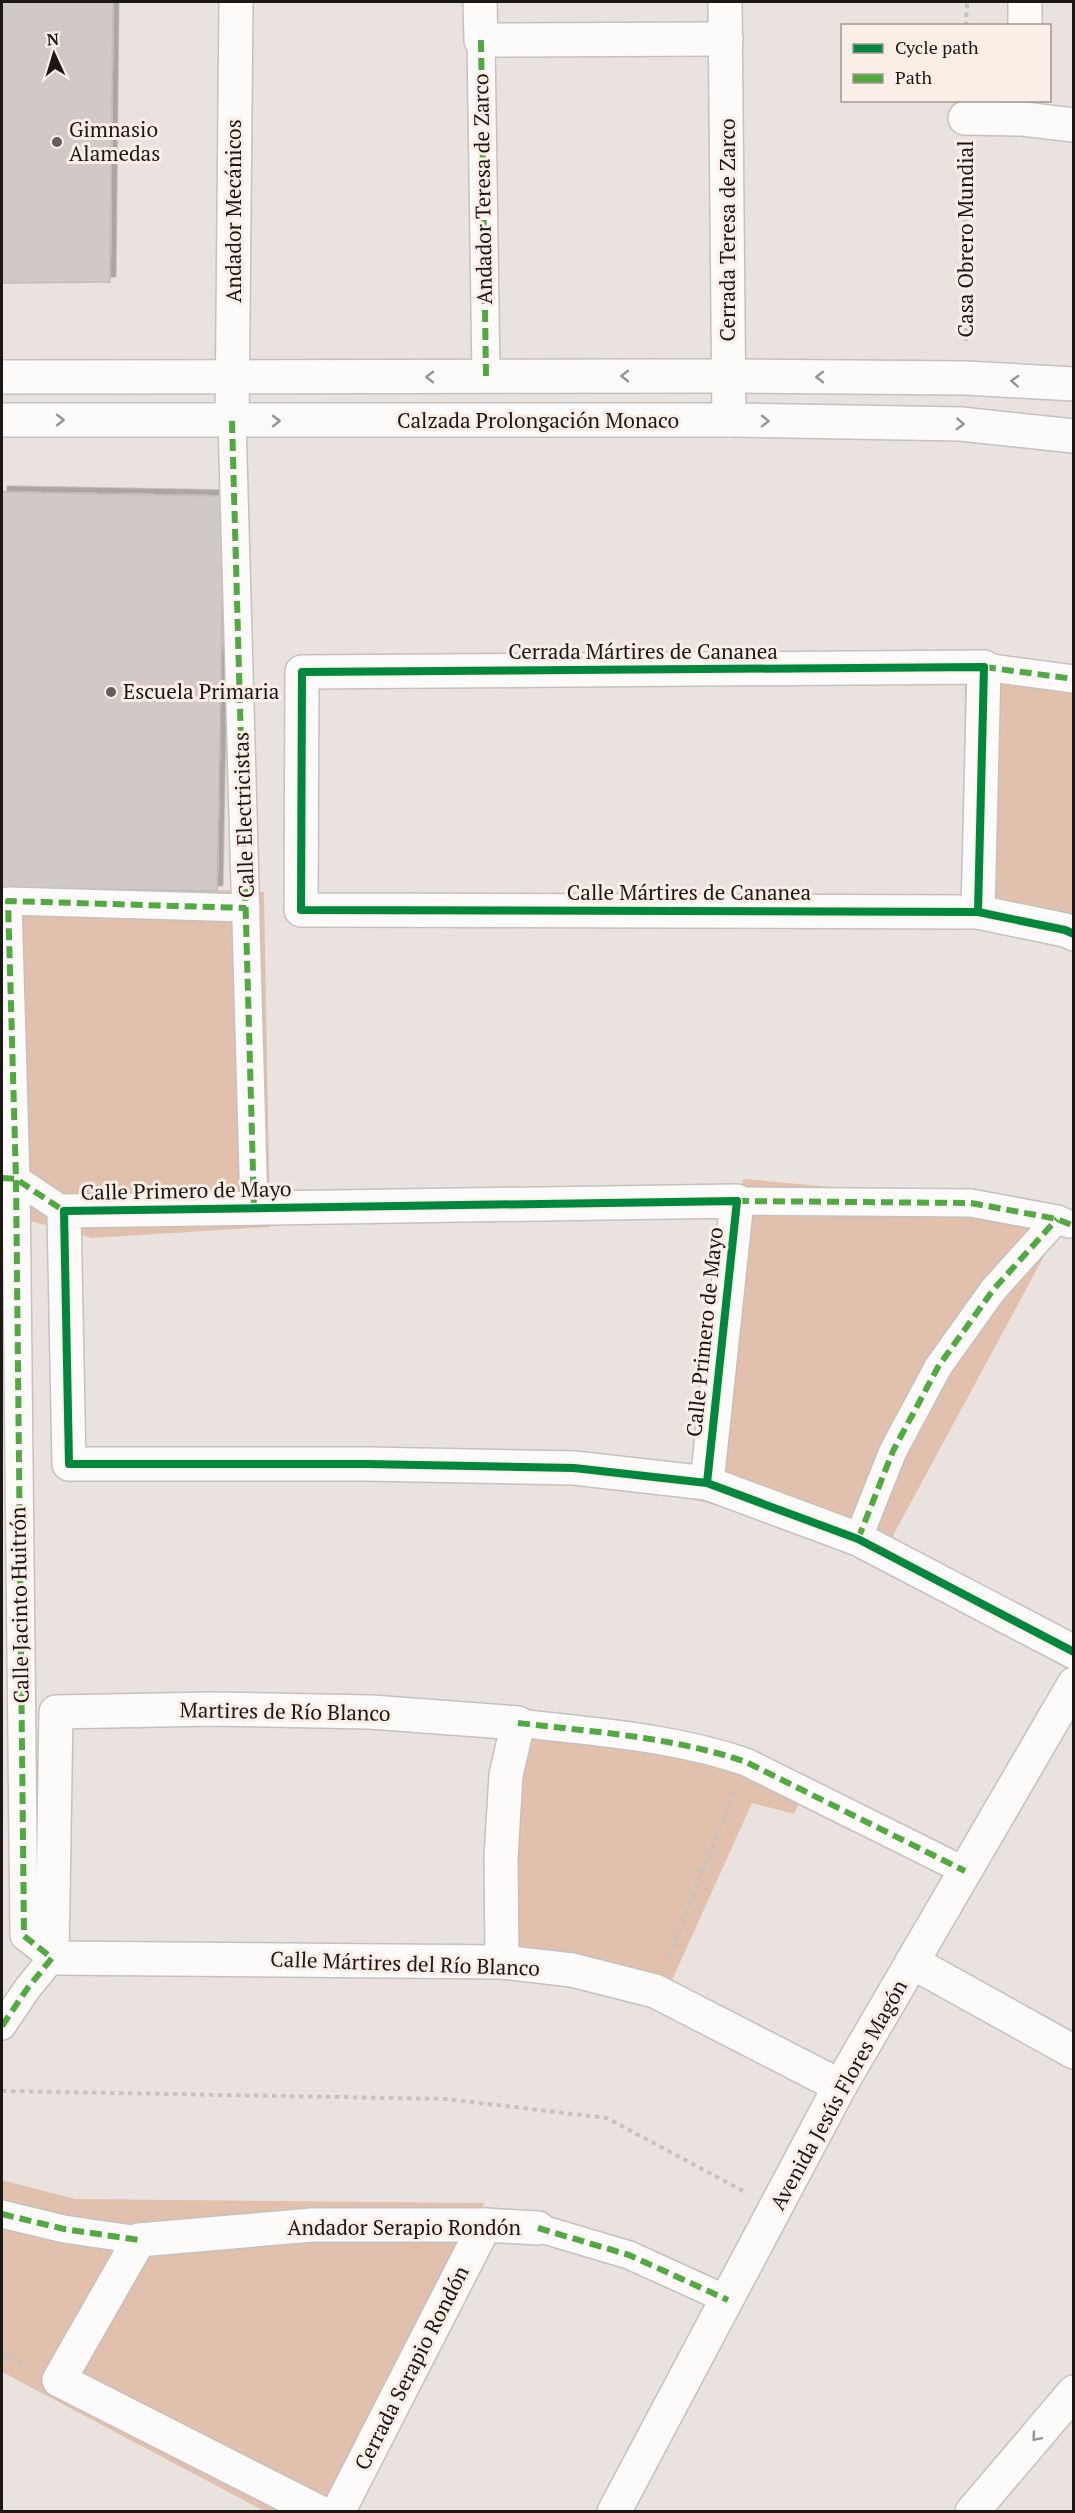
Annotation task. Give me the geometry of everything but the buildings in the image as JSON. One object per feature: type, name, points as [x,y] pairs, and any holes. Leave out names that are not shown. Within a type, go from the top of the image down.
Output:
[{"type":"street","name":"Andador Mecánicos","points":[[232,421],[236,2]]},
{"type":"street","name":"Andador Teresa de Zarco","points":[[480,2],[486,377]]},
{"type":"street","name":"Cerrada Teresa de Zarco","points":[[725,2],[729,420]]},
{"type":"street","points":[[1025,2],[1025,24]]},
{"type":"street","points":[[481,40],[726,39]]},
{"type":"street","points":[[965,118],[1023,110],[1074,125]]},
{"type":"street","points":[[2,376],[729,376],[966,378],[1074,384]]},
{"type":"street","name":"Calzada Prolongación Monaco","points":[[2,420],[729,420],[961,424],[1074,436]]},
{"type":"street","name":"Calle Electricistas","points":[[232,421],[254,1208]]},
{"type":"street","points":[[978,912],[984,667]]},
{"type":"street","name":"Cerrada Mártires de Cananea","points":[[301,910],[302,672],[984,667],[1074,679]]},
{"type":"street","name":"Calle Jacinto Huitrón","points":[[52,1958],[24,1936],[9,1178],[8,901],[246,908]]},
{"type":"street","name":"Calle Mártires de Cananea","points":[[301,910],[978,912],[1065,930],[1074,934]]},
{"type":"street","points":[[9,1178],[64,1211]]},
{"type":"street","name":"Calle Primero de Mayo","points":[[707,1483],[737,1201]]},
{"type":"street","name":"Calle Primero de Mayo","points":[[1065,1222],[971,1203],[737,1201],[64,1211],[69,1464],[355,1464],[574,1468],[707,1483],[858,1539],[1074,1652]]},
{"type":"street","name":"Calle Primero de Mayo","points":[[858,1539],[893,1451],[938,1367],[993,1290],[1065,1222]]},
{"type":"street","name":"Avenida Jesús Flores Magón","points":[[614,2511],[840,2086],[965,1871],[1069,1701]]},
{"type":"street","name":"Martires de Río Blanco","points":[[52,1958],[56,1712],[213,1709],[371,1712],[518,1723]]},
{"type":"street","points":[[502,1962],[501,1857],[506,1775],[518,1723],[639,1737],[723,1754],[746,1762],[965,1871]]},
{"type":"street","points":[[2,2026],[52,1958]]},
{"type":"street","name":"Calle Mártires del Río Blanco","points":[[52,1958],[502,1962],[572,1970],[655,1991],[840,2086]]},
{"type":"street","points":[[912,1962],[1074,2052]]},
{"type":"street","name":"Andador Serapio Rondón","points":[[2,2214],[64,2229],[139,2240],[312,2225],[485,2225],[538,2228],[629,2255],[728,2300]]},
{"type":"street","name":"Cerrada Serapio Rondón","points":[[338,2511],[485,2225]]},
{"type":"street","points":[[139,2240],[59,2380],[318,2511]]},
{"type":"street","points":[[972,2511],[1074,2392]]},
{"type":"path","points":[[966,24],[967,2]]},
{"type":"path","points":[[655,1991],[746,1762]]},
{"type":"path","points":[[2,2091],[447,2099],[607,2118],[776,2209]]},
{"type":"shaded area","points":[[965,650],[1073,667],[1073,925],[964,906]]},
{"type":"shaded area","points":[[2,880],[264,892],[270,1227],[92,1238],[2,1213]]},
{"type":"shaded area","points":[[743,1179],[1070,1208],[889,1543],[685,1498]]},
{"type":"shaded area","points":[[507,1708],[809,1782],[794,1814],[752,1803],[668,1989],[492,1950],[486,1825]]},
{"type":"shaded area","points":[[2,2180],[75,2199],[484,2203],[472,2236],[320,2511],[266,2512],[2,2372]]},
{"type":"marked path","points":[[481,40],[486,377]]},
{"type":"marked path","points":[[232,421],[254,1208]]},
{"type":"marked path","points":[[984,667],[1074,679]]},
{"type":"marked path","points":[[2,2026],[52,1958],[24,1936],[16,1179],[8,901],[246,908]]},
{"type":"marked path","points":[[2,1178],[16,1179],[64,1211]]},
{"type":"marked path","points":[[737,1201],[971,1203],[1057,1219],[1074,1226]]},
{"type":"marked path","points":[[858,1539],[893,1451],[938,1367],[993,1290],[1057,1219]]},
{"type":"marked path","points":[[518,1723],[662,1741],[746,1762],[965,1871]]},
{"type":"marked path","points":[[2,2214],[64,2229],[139,2240]]},
{"type":"marked path","points":[[538,2228],[629,2255],[728,2300]]},
{"type":"cycle path","points":[[978,912],[984,667],[302,672],[301,910],[978,912],[1065,930],[1074,934]]},
{"type":"cycle path","points":[[707,1483],[737,1201],[64,1211],[69,1464],[367,1464],[574,1468],[707,1483],[858,1539],[1074,1652]]},
{"type":"place","name":"Gimnasio Alamedas","points":[[57,142]]},
{"type":"place","name":"Escuela Primaria","points":[[111,692]]}]
